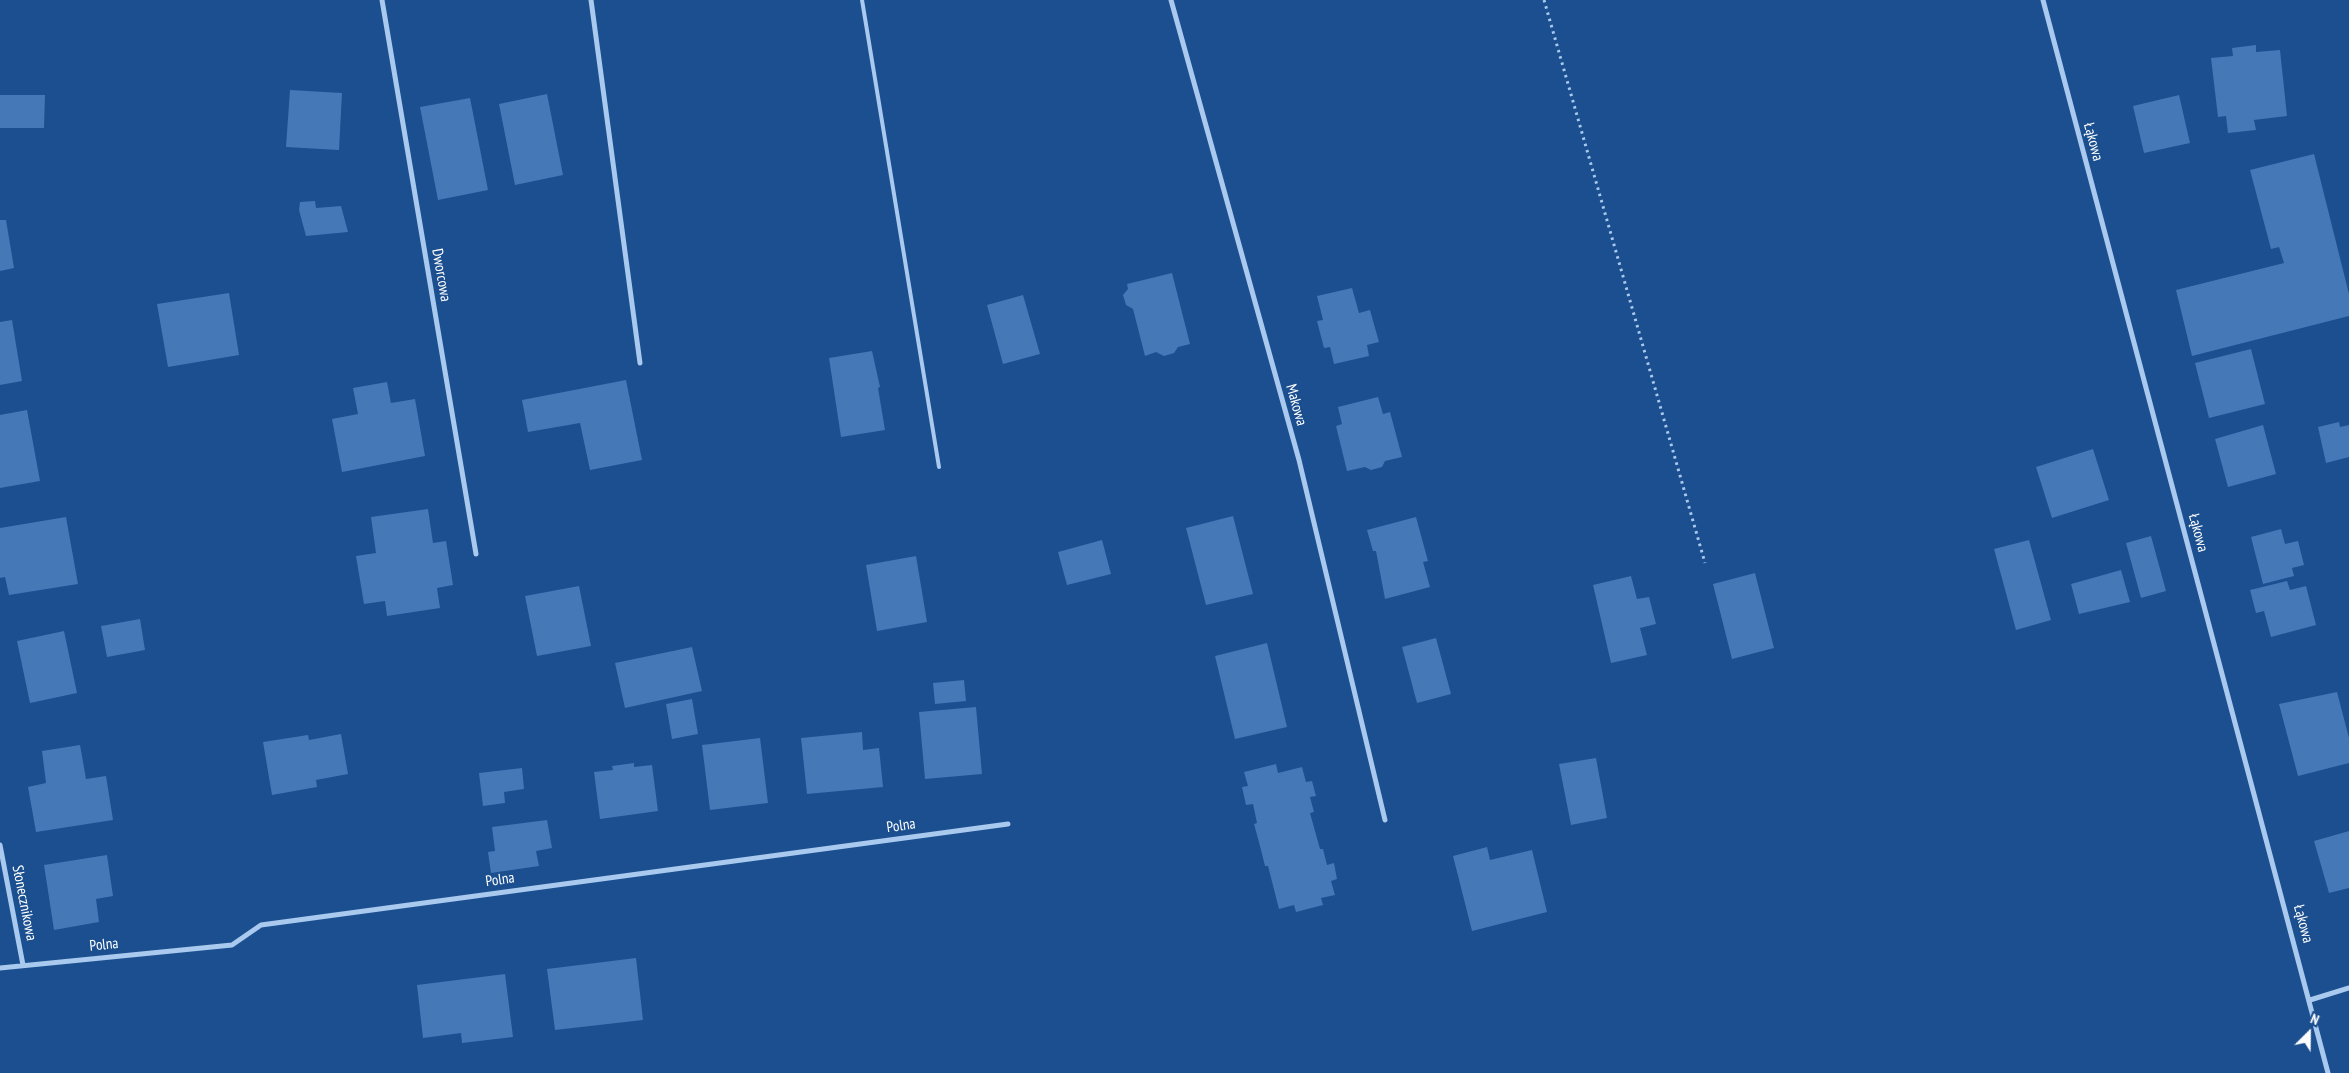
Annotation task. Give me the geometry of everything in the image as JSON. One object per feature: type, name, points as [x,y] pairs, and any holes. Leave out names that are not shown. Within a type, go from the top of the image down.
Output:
[{"type":"street","name":"Dworcowa","points":[[382,0],[476,554]]},
{"type":"street","points":[[591,0],[640,363]]},
{"type":"street","name":"Makowa","points":[[1171,0],[1299,460],[1385,820]]},
{"type":"street","name":"Łąkowa","points":[[2042,0],[2328,1073]]},
{"type":"street","name":"Polna","points":[[0,968],[232,945],[261,925],[1008,824]]},
{"type":"street","name":"Słonecznikowa","points":[[0,845],[23,965]]},
{"type":"street","points":[[2310,1000],[2349,988]]},
{"type":"lane","points":[[862,0],[939,467]]},
{"type":"path","points":[[1544,0],[1705,563]]},
{"type":"building","points":[[2256,45],[2256,52],[2280,50],[2287,116],[2254,120],[2256,130],[2228,133],[2226,116],[2218,117],[2211,58],[2233,56],[2232,48]]},
{"type":"building","points":[[290,90],[342,93],[339,150],[286,147]]},
{"type":"building","points":[[547,94],[563,175],[515,185],[499,104]]},
{"type":"building","points":[[0,95],[45,95],[44,128],[0,128]]},
{"type":"building","points":[[2179,95],[2190,143],[2144,153],[2133,106]]},
{"type":"building","points":[[470,98],[488,190],[438,200],[420,107]]},
{"type":"building","points":[[2314,154],[2349,294],[2349,316],[2192,356],[2176,290],[2284,263],[2279,247],[2271,249],[2250,170]]},
{"type":"building","points":[[315,201],[316,208],[341,206],[348,232],[306,236],[299,210],[300,202]]},
{"type":"building","points":[[0,220],[6,220],[14,268],[0,271]]},
{"type":"building","points":[[1172,273],[1190,344],[1178,347],[1174,353],[1164,356],[1156,352],[1145,356],[1133,309],[1126,305],[1123,295],[1128,289],[1127,284]]},
{"type":"building","points":[[1352,288],[1359,313],[1370,310],[1379,342],[1367,345],[1369,356],[1334,364],[1330,347],[1324,348],[1317,321],[1323,320],[1317,296]]},
{"type":"building","points":[[229,293],[239,355],[168,367],[157,304]]},
{"type":"building","points":[[1023,295],[1040,354],[1003,364],[987,305]]},
{"type":"building","points":[[12,320],[22,381],[0,385],[0,322]]},
{"type":"building","points":[[2251,349],[2265,404],[2209,418],[2195,363]]},
{"type":"building","points":[[872,351],[880,387],[878,388],[885,430],[841,437],[829,358]]},
{"type":"building","points":[[626,380],[642,460],[590,470],[580,423],[528,432],[522,400]]},
{"type":"building","points":[[387,382],[391,403],[415,399],[425,456],[342,472],[332,419],[358,414],[353,388]]},
{"type":"building","points":[[1378,397],[1383,414],[1390,412],[1402,457],[1385,461],[1382,467],[1371,470],[1365,467],[1347,471],[1336,426],[1342,424],[1338,407]]},
{"type":"building","points":[[27,410],[40,481],[0,488],[0,415]]},
{"type":"building","points":[[2339,422],[2340,427],[2349,425],[2349,457],[2326,463],[2318,427]]},
{"type":"building","points":[[2263,425],[2276,474],[2228,487],[2215,439]]},
{"type":"building","points":[[2093,449],[2109,500],[2052,518],[2036,467]]},
{"type":"building","points":[[428,509],[433,543],[446,541],[453,585],[437,588],[440,608],[387,616],[385,601],[364,604],[356,556],[376,553],[371,517]]},
{"type":"building","points":[[1233,516],[1253,594],[1206,605],[1186,528]]},
{"type":"building","points":[[66,517],[78,584],[9,595],[5,577],[0,578],[0,528]]},
{"type":"building","points":[[1416,517],[1428,561],[1423,562],[1430,587],[1385,599],[1376,551],[1373,551],[1367,530]]},
{"type":"building","points":[[2281,529],[2285,544],[2298,541],[2304,565],[2292,568],[2294,576],[2263,584],[2251,537]]},
{"type":"building","points":[[2151,536],[2166,591],[2141,598],[2126,543]]},
{"type":"building","points":[[1102,540],[1111,574],[1067,585],[1058,552]]},
{"type":"building","points":[[2029,540],[2051,620],[2016,630],[1994,549]]},
{"type":"building","points":[[916,556],[927,622],[877,631],[866,565]]},
{"type":"building","points":[[2121,570],[2130,602],[2079,614],[2071,584]]},
{"type":"building","points":[[1755,573],[1774,648],[1732,659],[1713,584]]},
{"type":"building","points":[[1631,576],[1637,599],[1649,597],[1656,624],[1640,628],[1647,655],[1611,663],[1593,585]]},
{"type":"building","points":[[2287,581],[2290,590],[2306,586],[2316,625],[2271,637],[2264,611],[2256,613],[2250,590]]},
{"type":"building","points":[[579,586],[591,646],[537,656],[525,596]]},
{"type":"building","points":[[140,619],[145,650],[107,657],[101,626]]},
{"type":"building","points":[[64,631],[77,693],[30,703],[17,641]]},
{"type":"building","points":[[1436,638],[1451,694],[1417,703],[1402,647]]},
{"type":"building","points":[[1267,643],[1287,727],[1235,739],[1215,656]]},
{"type":"building","points":[[692,647],[702,691],[625,708],[615,663]]},
{"type":"building","points":[[964,680],[966,701],[935,704],[933,683]]},
{"type":"building","points":[[2337,692],[2349,738],[2349,763],[2298,776],[2279,704]]},
{"type":"building","points":[[692,699],[698,734],[672,739],[666,704]]},
{"type":"building","points":[[976,707],[982,774],[925,779],[919,712]]},
{"type":"building","points":[[862,732],[863,750],[879,748],[883,787],[807,794],[801,738]]},
{"type":"building","points":[[341,734],[348,774],[316,780],[317,787],[272,795],[263,742],[308,735],[309,740]]},
{"type":"building","points":[[760,738],[768,803],[710,810],[702,745]]},
{"type":"building","points":[[80,745],[86,779],[106,776],[113,820],[36,832],[28,787],[46,783],[42,751]]},
{"type":"building","points":[[1596,758],[1607,818],[1571,825],[1559,764]]},
{"type":"building","points":[[634,763],[634,767],[652,765],[658,811],[600,819],[594,772],[613,770],[612,766]]},
{"type":"building","points":[[1276,764],[1278,773],[1302,767],[1306,782],[1312,781],[1316,796],[1310,797],[1314,812],[1310,813],[1320,849],[1323,849],[1327,865],[1334,863],[1337,879],[1331,881],[1335,895],[1321,898],[1323,905],[1296,912],[1294,905],[1279,909],[1268,866],[1265,866],[1254,824],[1257,823],[1253,804],[1246,805],[1242,787],[1248,786],[1244,772]]},
{"type":"building","points":[[522,768],[524,789],[504,792],[505,803],[483,806],[479,773]]},
{"type":"building","points":[[547,820],[552,848],[536,851],[539,866],[491,873],[488,852],[495,851],[492,827]]},
{"type":"building","points":[[2349,831],[2349,888],[2329,893],[2314,841]]},
{"type":"building","points":[[1487,847],[1490,860],[1532,850],[1547,912],[1472,931],[1453,856]]},
{"type":"building","points":[[107,855],[113,896],[96,899],[99,922],[54,930],[44,865]]},
{"type":"building","points":[[636,958],[643,1020],[555,1030],[547,969]]},
{"type":"building","points":[[505,974],[513,1037],[462,1043],[461,1033],[423,1038],[417,985]]}]
